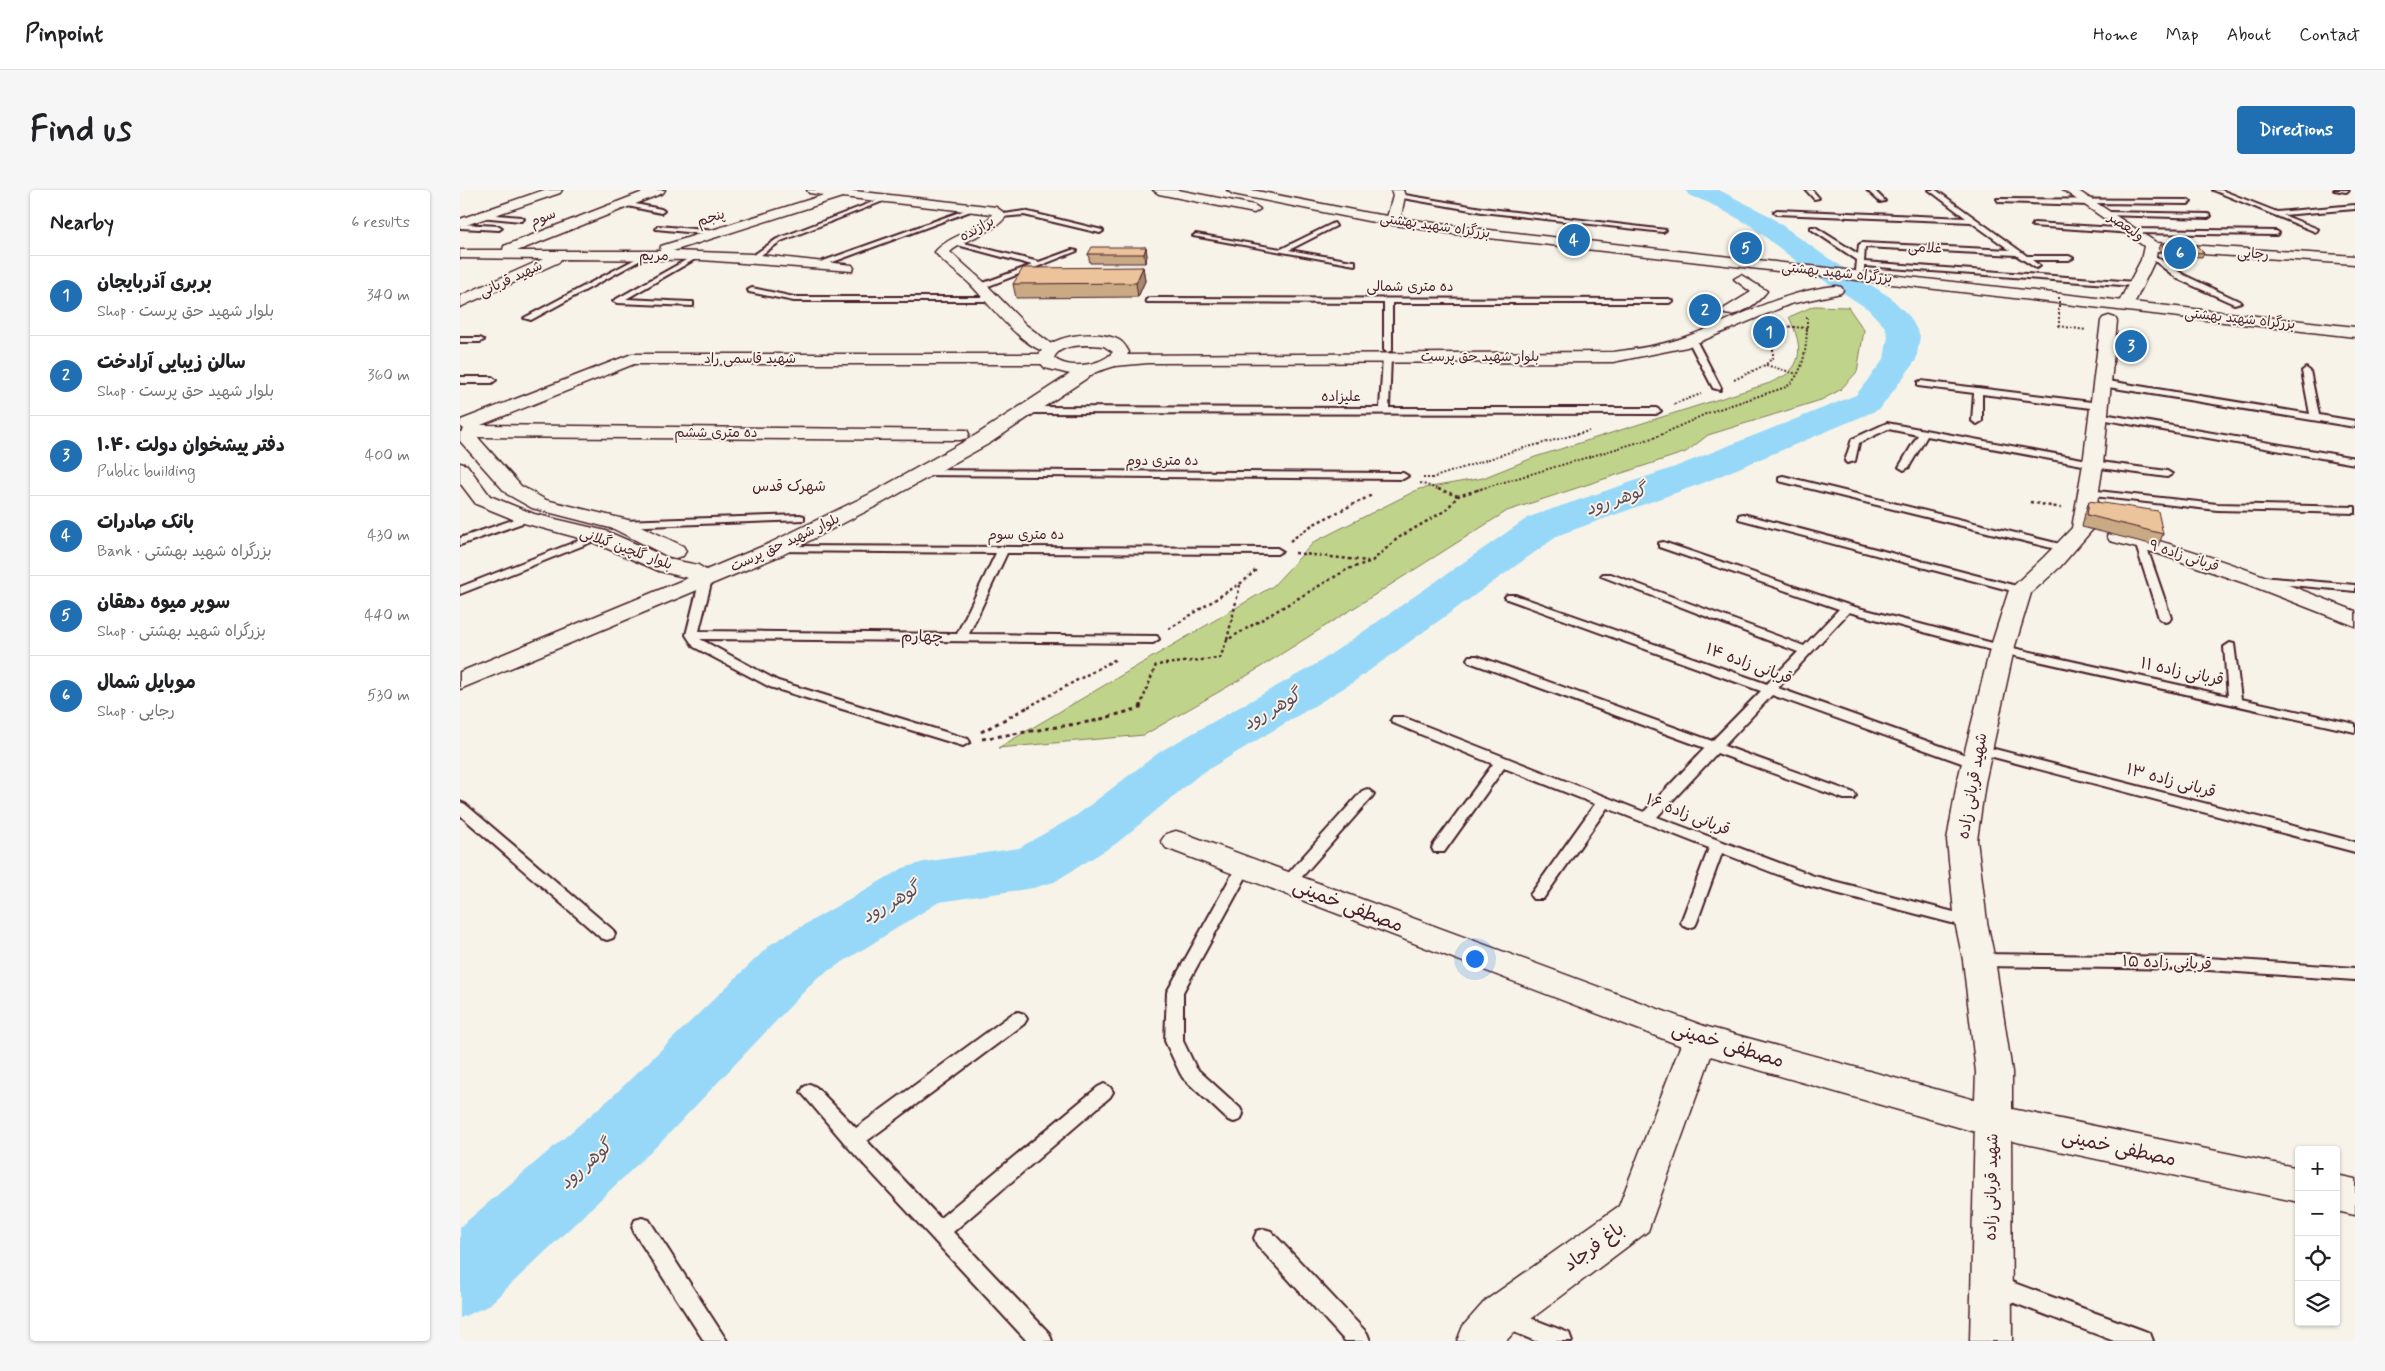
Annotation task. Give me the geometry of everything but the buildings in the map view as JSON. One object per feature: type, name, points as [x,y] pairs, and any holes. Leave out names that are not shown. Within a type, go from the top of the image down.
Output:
[{"type":"main road","points":[[460,224],[556,190]]},
{"type":"main road","name":"سوم","points":[[495,255],[659,190]]},
{"type":"main road","name":"برازنده","points":[[812,190],[848,192],[996,211],[1001,215],[997,219],[952,242],[942,252],[981,287],[1037,342],[1050,358]]},
{"type":"main road","points":[[1160,190],[1267,212]]},
{"type":"main road","name":"بزرگراه شهید بهشتی","points":[[1218,190],[1237,191],[1392,221],[1466,232],[1759,264],[1863,269],[2107,320],[2355,332]]},
{"type":"main road","name":"ولیعصر","points":[[2069,190],[2133,231],[2151,245],[2136,284],[2107,320]]},
{"type":"main road","name":"پنجم","points":[[645,256],[848,192]]},
{"type":"main road","points":[[1392,221],[1398,193]]},
{"type":"main road","points":[[945,205],[965,194]]},
{"type":"main road","points":[[1316,222],[1340,227]]},
{"type":"main road","name":"رجایی","points":[[2150,250],[2355,260]]},
{"type":"main road","name":"مریم","points":[[460,254],[752,259],[847,268]]},
{"type":"main road","name":"شهید قربانی","points":[[460,302],[562,255]]},
{"type":"main road","points":[[1736,278],[1765,287]]},
{"type":"main road","name":"بزرگراه شهید بهشتی","points":[[1765,287],[1790,292],[1836,290],[1856,292]]},
{"type":"main road","name":"بلوار شهید حق پرست","points":[[1116,354],[1148,358],[1612,349],[1643,344],[1694,328],[1729,312],[1765,287]]},
{"type":"main road","name":"بلوار شهید حق پرست","points":[[1387,353],[1613,357],[1640,354],[1692,340],[1797,292]]},
{"type":"main road","points":[[2085,510],[2093,464],[2107,320]]},
{"type":"main road","points":[[1081,340],[1105,341],[1116,354],[1091,368],[1078,369],[1050,358],[1058,345],[1081,340]]},
{"type":"main road","points":[[2307,343],[2355,345]]},
{"type":"main road","name":"بلوار شهید حق پرست","points":[[460,681],[698,574],[800,518],[900,467],[960,434],[1033,389],[1050,358]]},
{"type":"main road","name":"شهید قاسمی راد","points":[[465,430],[632,359],[1050,358]]},
{"type":"main road","name":"بلوار شهید حق پرست","points":[[460,663],[698,574],[776,549],[983,439],[1091,368]]},
{"type":"main road","name":"ده متری ششم","points":[[465,430],[960,434]]},
{"type":"main road","name":"بلوار گلچین گیلانی","points":[[465,430],[514,490],[539,504],[621,524],[688,559],[698,574]]},
{"type":"main road","points":[[900,467],[921,473]]},
{"type":"main road","name":"بلوار گلچین گیلانی","points":[[462,477],[483,500],[527,518],[598,536],[668,566],[698,574]]},
{"type":"main road","points":[[527,518],[552,508]]},
{"type":"main road","name":"قربانی زاده ۹","points":[[2085,510],[2140,542],[2255,579],[2355,619]]},
{"type":"main road","name":"شهید قربانی زاده","points":[[1991,1341],[1994,1072],[1979,960],[1971,922],[1962,840],[1977,756],[2002,649],[2020,590],[2064,548],[2085,510]]},
{"type":"main road","points":[[598,536],[621,524]]},
{"type":"main road","name":"مصطفی خمینی","points":[[1176,841],[1700,1039],[1993,1121],[2295,1184]]},
{"type":"main road","name":"باغ فرجاد","points":[[1489,1328],[1634,1218],[1700,1039]]},
{"type":"main road","points":[[2340,1194],[2355,1197]]},
{"type":"lane","points":[[1809,190],[1816,198]]},
{"type":"lane","points":[[1870,190],[1882,200]]},
{"type":"lane","points":[[1932,190],[2036,266]]},
{"type":"lane","points":[[2216,190],[2316,230]]},
{"type":"lane","points":[[2337,190],[2346,190]]},
{"type":"lane","points":[[1398,193],[1482,210],[1663,230]]},
{"type":"lane","points":[[752,259],[779,240],[888,198]]},
{"type":"lane","points":[[1999,200],[2188,202]]},
{"type":"lane","points":[[625,204],[662,211]]},
{"type":"lane","points":[[2276,213],[2355,207]]},
{"type":"lane","points":[[819,264],[972,208]]},
{"type":"lane","points":[[1777,212],[1974,220]]},
{"type":"lane","points":[[1001,215],[1024,213],[1100,231]]},
{"type":"lane","points":[[2106,214],[2208,216]]},
{"type":"lane","points":[[482,216],[521,219]]},
{"type":"lane","points":[[460,224],[499,228]]},
{"type":"lane","points":[[2034,225],[2133,231],[2276,233]]},
{"type":"lane","points":[[1281,251],[1340,227]]},
{"type":"lane","points":[[658,228],[717,233]]},
{"type":"lane","points":[[1813,228],[1863,269],[2136,284]]},
{"type":"lane","points":[[1196,236],[1352,263]]},
{"type":"lane","points":[[952,242],[1038,264]]},
{"type":"lane","name":"غلامی","points":[[1863,269],[1862,245],[2019,253]]},
{"type":"lane","points":[[2150,250],[2181,277],[2204,289],[2237,302]]},
{"type":"lane","points":[[981,287],[1074,251]]},
{"type":"lane","points":[[528,318],[645,256]]},
{"type":"lane","points":[[690,304],[617,301],[695,257]]},
{"type":"lane","points":[[2025,258],[2069,258]]},
{"type":"lane","points":[[2204,289],[2222,287]]},
{"type":"lane","points":[[752,290],[794,299],[992,299]]},
{"type":"lane","name":"ده متری شمالی","points":[[1150,300],[1670,300]]},
{"type":"lane","points":[[1384,411],[1388,300]]},
{"type":"lane","points":[[460,340],[480,340]]},
{"type":"lane","points":[[1692,340],[1717,388]]},
{"type":"lane","points":[[2306,370],[2315,418]]},
{"type":"lane","points":[[460,380],[492,380]]},
{"type":"lane","points":[[1921,384],[1978,391],[2315,418],[2355,424]]},
{"type":"lane","points":[[1977,421],[1978,391]]},
{"type":"lane","points":[[2100,401],[2355,461]]},
{"type":"lane","name":"علیزاده","points":[[1025,410],[1656,412]]},
{"type":"lane","points":[[1850,460],[1855,441],[1887,426],[2093,464],[2167,474]]},
{"type":"lane","points":[[1904,467],[1924,433]]},
{"type":"lane","name":"ده متری دوم","points":[[921,473],[1403,476]]},
{"type":"lane","points":[[1783,479],[2064,548]]},
{"type":"lane","points":[[2085,510],[2217,507],[2355,510]]},
{"type":"lane","points":[[1742,517],[2020,590]]},
{"type":"lane","points":[[460,542],[527,518]]},
{"type":"lane","points":[[621,524],[800,518]]},
{"type":"lane","points":[[460,591],[598,536]]},
{"type":"lane","points":[[2140,542],[2166,618]]},
{"type":"lane","name":"قربانی زاده ۱۱","points":[[1663,545],[1847,608],[2002,649],[2355,728]]},
{"type":"lane","name":"ده متری سوم","points":[[776,549],[1277,551]]},
{"type":"lane","points":[[961,637],[1003,550]]},
{"type":"lane","points":[[698,574],[692,635],[698,644],[774,684],[963,742]]},
{"type":"lane","points":[[1607,576],[1806,651]]},
{"type":"lane","points":[[2255,579],[2355,588]]},
{"type":"lane","name":"قربانی زاده ۱۴","points":[[1510,597],[1770,689],[1977,756]]},
{"type":"lane","points":[[1647,818],[1847,608]]},
{"type":"lane","name":"چهارم","points":[[692,635],[1153,639]]},
{"type":"lane","points":[[2230,647],[2235,700]]},
{"type":"lane","points":[[1473,659],[1849,796]]},
{"type":"lane","name":"قربانی زاده ۱۶","points":[[1398,720],[1501,762],[1810,881],[1971,922]]},
{"type":"lane","name":"قربانی زاده ۱۳","points":[[1977,756],[2355,847]]},
{"type":"lane","points":[[1439,848],[1501,762]]},
{"type":"lane","points":[[1288,883],[1368,794]]},
{"type":"lane","points":[[1538,895],[1604,802]]},
{"type":"lane","points":[[460,807],[607,934]]},
{"type":"lane","points":[[1689,922],[1717,846]]},
{"type":"lane","points":[[1234,1114],[1189,1073],[1174,1041],[1175,992],[1244,866]]},
{"type":"lane","name":"قربانی زاده ۱۵","points":[[1979,960],[2194,963],[2355,974]]},
{"type":"lane","points":[[854,1140],[1018,1019]]},
{"type":"lane","points":[[810,1092],[1041,1341]]},
{"type":"lane","points":[[939,1232],[1104,1092]]},
{"type":"lane","points":[[642,1227],[716,1341]]},
{"type":"lane","points":[[1264,1238],[1359,1341]]},
{"type":"lane","points":[[1991,1284],[2142,1341]]},
{"type":"lane","points":[[1489,1328],[1561,1341]]},
{"type":"path","points":[[2059,297],[2059,326],[2107,320]]},
{"type":"path","points":[[1656,412],[1717,388],[1765,365],[1774,358],[1772,326],[1759,311]]},
{"type":"path","points":[[1227,640],[1348,568],[1372,562],[1398,538],[1446,510],[1458,496],[1656,438],[1680,424],[1716,409],[1773,392],[1793,382],[1807,336],[1807,314]]},
{"type":"path","points":[[1772,326],[1807,328]]},
{"type":"path","points":[[1765,365],[1797,374]]},
{"type":"path","points":[[963,742],[1153,639],[1240,584],[1277,551],[1312,525],[1386,488],[1403,476],[1432,478],[1513,451],[1596,430]]},
{"type":"path","points":[[1403,476],[1458,496]]},
{"type":"path","points":[[2030,502],[2085,510]]},
{"type":"path","points":[[1277,551],[1372,562]]},
{"type":"path","points":[[963,742],[1094,721],[1140,708],[1156,665],[1220,658],[1227,640],[1240,584]]},
{"type":"green space","points":[[1814,306],[1848,307],[1864,330],[1857,372],[1840,390],[1821,400],[1708,435],[1686,452],[1507,511],[1248,675],[1144,735],[998,748],[1273,586],[1314,542],[1419,489],[1483,478],[1535,457],[1770,383],[1782,377],[1795,364],[1799,351],[1795,330],[1789,317]]},
{"type":"waterway","name":"گوهر رود","points":[[460,1279],[638,1118],[794,961],[924,883],[1033,867],[1097,829],[1180,763],[1335,673],[1544,526],[1689,475],[1868,402],[1900,360],[1904,336],[1899,324],[1879,303],[1815,262],[1759,220],[1718,198],[1697,190]]},
{"type":"place","name":"بانک صادرات","points":[[1574,240]]},
{"type":"place","name":"سوپر میوه دهقان","points":[[1746,248]]},
{"type":"place","name":"موبایل شمال","points":[[2180,253]]},
{"type":"place","name":"سالن زیبایی آرادخت","points":[[1705,310]]},
{"type":"place","name":"بربری آذربایجان","points":[[1769,332]]},
{"type":"place","name":"دفتر پیشخوان دولت ۱۰۴۰","points":[[2131,346]]},
{"type":"district","name":"شهرک قدس","points":[[789,487]]}]
